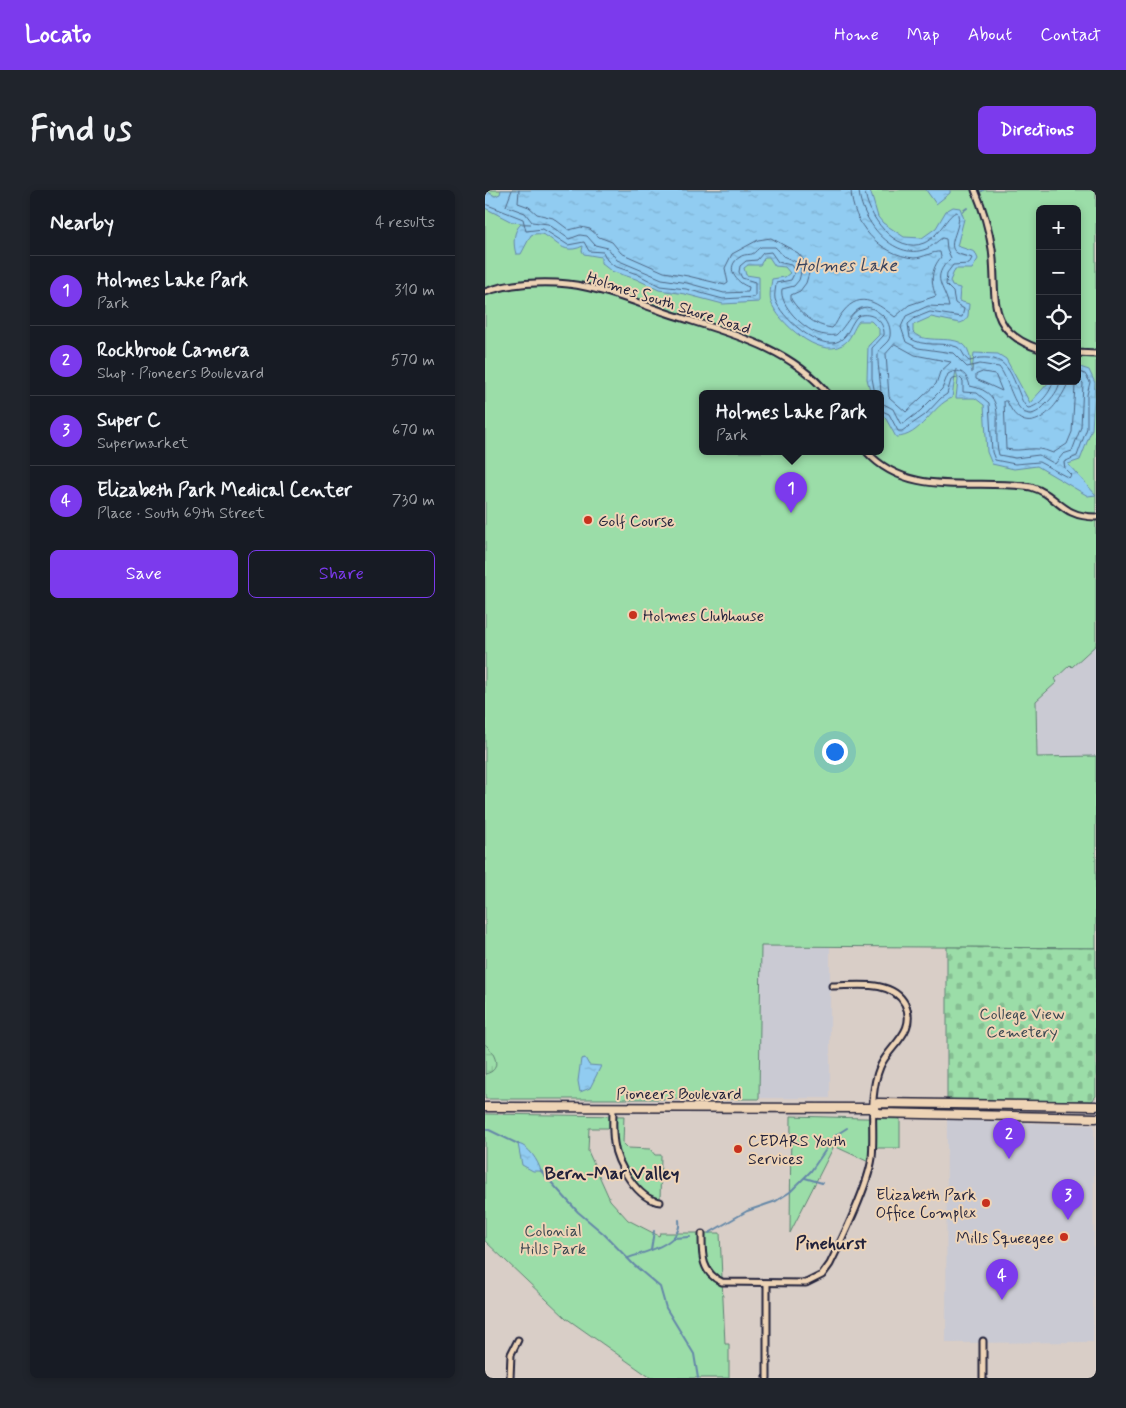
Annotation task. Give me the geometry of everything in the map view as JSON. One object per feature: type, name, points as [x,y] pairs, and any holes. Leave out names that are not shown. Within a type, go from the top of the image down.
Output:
[{"type":"main road","name":"Pioneers Boulevard","points":[[873,1108],[878,1103],[1096,1106]]},
{"type":"main road","name":"Pioneers Boulevard","points":[[485,1107],[873,1108],[878,1113],[1096,1118]]},
{"type":"street","points":[[975,190],[990,237],[993,298],[997,312],[1011,334],[1036,347]]},
{"type":"street","name":"Holmes South Shore Road","points":[[485,292],[511,286],[545,283],[567,284],[598,290],[767,348],[802,369],[824,390]]},
{"type":"street","points":[[1081,354],[1096,354]]},
{"type":"street","points":[[870,455],[888,470],[907,478],[934,482],[1031,487],[1043,492],[1071,514],[1096,517]]},
{"type":"street","points":[[702,1234],[704,1263],[713,1276],[731,1284],[811,1282],[822,1274],[830,1264],[871,1165],[873,1108],[880,1066],[905,1034],[908,1021],[907,1010],[896,993],[885,987],[832,986]]},
{"type":"street","points":[[613,1107],[613,1142],[616,1152],[637,1190],[647,1198],[660,1202]]},
{"type":"street","points":[[767,1284],[767,1378]]},
{"type":"street","points":[[510,1378],[511,1354],[518,1340]]},
{"type":"street","points":[[983,1342],[983,1378]]},
{"type":"shaded area","points":[[1096,645],[1096,756],[1037,757],[1036,701],[1057,682],[1055,679],[1070,665],[1072,667]]},
{"type":"shaded area","points":[[761,946],[830,947],[830,1098],[759,1098]]},
{"type":"shaded area","points":[[947,1120],[1094,1125],[1093,1342],[946,1343]]},
{"type":"green space","points":[[485,190],[1096,190],[1096,645],[1072,667],[1070,665],[1055,679],[1057,682],[1036,701],[1037,757],[1096,756],[1096,948],[761,946],[759,1099],[485,1099]]},
{"type":"green space","name":"College View Cemetery","points":[[947,947],[1096,948],[1096,1096],[1092,1101],[947,1100]]},
{"type":"green space","points":[[485,1044],[494,1056],[496,1065],[491,1072],[485,1074]]},
{"type":"green space","name":"Colonial Hills Park","points":[[485,1114],[624,1116],[623,1143],[628,1148],[650,1149],[655,1155],[661,1155],[660,1202],[637,1190],[616,1152],[613,1128],[589,1128],[588,1151],[610,1200],[628,1220],[659,1236],[660,1233],[720,1233],[725,1344],[729,1344],[729,1378],[651,1378],[566,1318],[485,1241]]},
{"type":"green space","points":[[791,1116],[900,1119],[900,1148],[872,1148],[871,1163],[834,1146],[790,1233]]},
{"type":"water","name":"Holmes Lake","points":[[485,190],[495,196],[500,194],[501,190],[870,190],[878,217],[883,223],[904,237],[922,238],[936,228],[946,211],[953,207],[960,208],[964,219],[957,246],[975,252],[978,259],[972,269],[955,269],[950,281],[952,286],[960,288],[959,301],[969,304],[968,316],[965,321],[960,323],[931,317],[913,325],[913,332],[926,338],[952,340],[965,346],[970,355],[972,373],[974,353],[998,354],[1006,359],[1030,403],[1046,385],[1081,385],[1081,367],[1089,370],[1095,383],[1092,429],[1080,460],[1068,464],[1096,495],[1088,496],[1037,466],[1014,469],[992,464],[987,452],[984,405],[975,398],[956,398],[958,380],[956,369],[952,398],[938,407],[912,432],[905,436],[896,437],[884,417],[884,390],[870,390],[867,379],[868,346],[879,335],[879,329],[871,321],[859,321],[848,340],[842,345],[833,348],[811,343],[790,328],[771,302],[772,279],[785,277],[790,273],[785,267],[775,266],[769,257],[765,257],[760,265],[748,265],[744,268],[746,275],[759,277],[759,302],[723,304],[685,294],[659,290],[636,279],[611,271],[601,263],[601,257],[584,254],[582,251],[583,246],[567,249],[545,235],[531,235],[521,254],[516,254],[514,242],[516,230],[521,224],[531,224],[512,222],[485,208]]},
{"type":"water","points":[[926,190],[950,190],[950,193],[936,204]]},
{"type":"water","points":[[585,1058],[589,1065],[601,1066],[590,1088],[580,1092],[578,1081],[581,1059]]},
{"type":"water","points":[[518,1144],[533,1154],[541,1171],[533,1171],[522,1165]]},
{"type":"waterway","points":[[963,211],[967,208]]},
{"type":"waterway","points":[[485,1128],[518,1144]]},
{"type":"waterway","points":[[709,1233],[747,1211],[776,1201],[790,1192],[811,1171],[836,1135],[847,1128]]},
{"type":"waterway","points":[[541,1171],[578,1212],[660,1287],[666,1308],[694,1354],[698,1378]]},
{"type":"waterway","points":[[805,1178],[822,1183]]},
{"type":"waterway","points":[[628,1258],[653,1250],[669,1241],[679,1228],[679,1220]]},
{"type":"waterway","points":[[651,1250],[654,1231]]},
{"type":"waterway","points":[[673,1238],[690,1237]]},
{"type":"place","name":"Holmes Lake Park","points":[[791,513]]},
{"type":"place","name":"Golf Course","points":[[588,520]]},
{"type":"place","name":"Holmes Clubhouse","points":[[633,615]]},
{"type":"place","name":"CEDARS Youth Services","points":[[738,1149]]},
{"type":"place","name":"Rockbrook Camera","points":[[1009,1159]]},
{"type":"place","name":"Elizabeth Park Office Complex","points":[[986,1203]]},
{"type":"place","name":"Super C","points":[[1068,1220]]},
{"type":"place","name":"Mills Squeegee","points":[[1064,1237]]},
{"type":"place","name":"Elizabeth Park Medical Center","points":[[1002,1300]]},
{"type":"district","name":"Bern-Mar Valley","points":[[612,1173]]},
{"type":"district","name":"Pinehurst","points":[[831,1243]]}]
